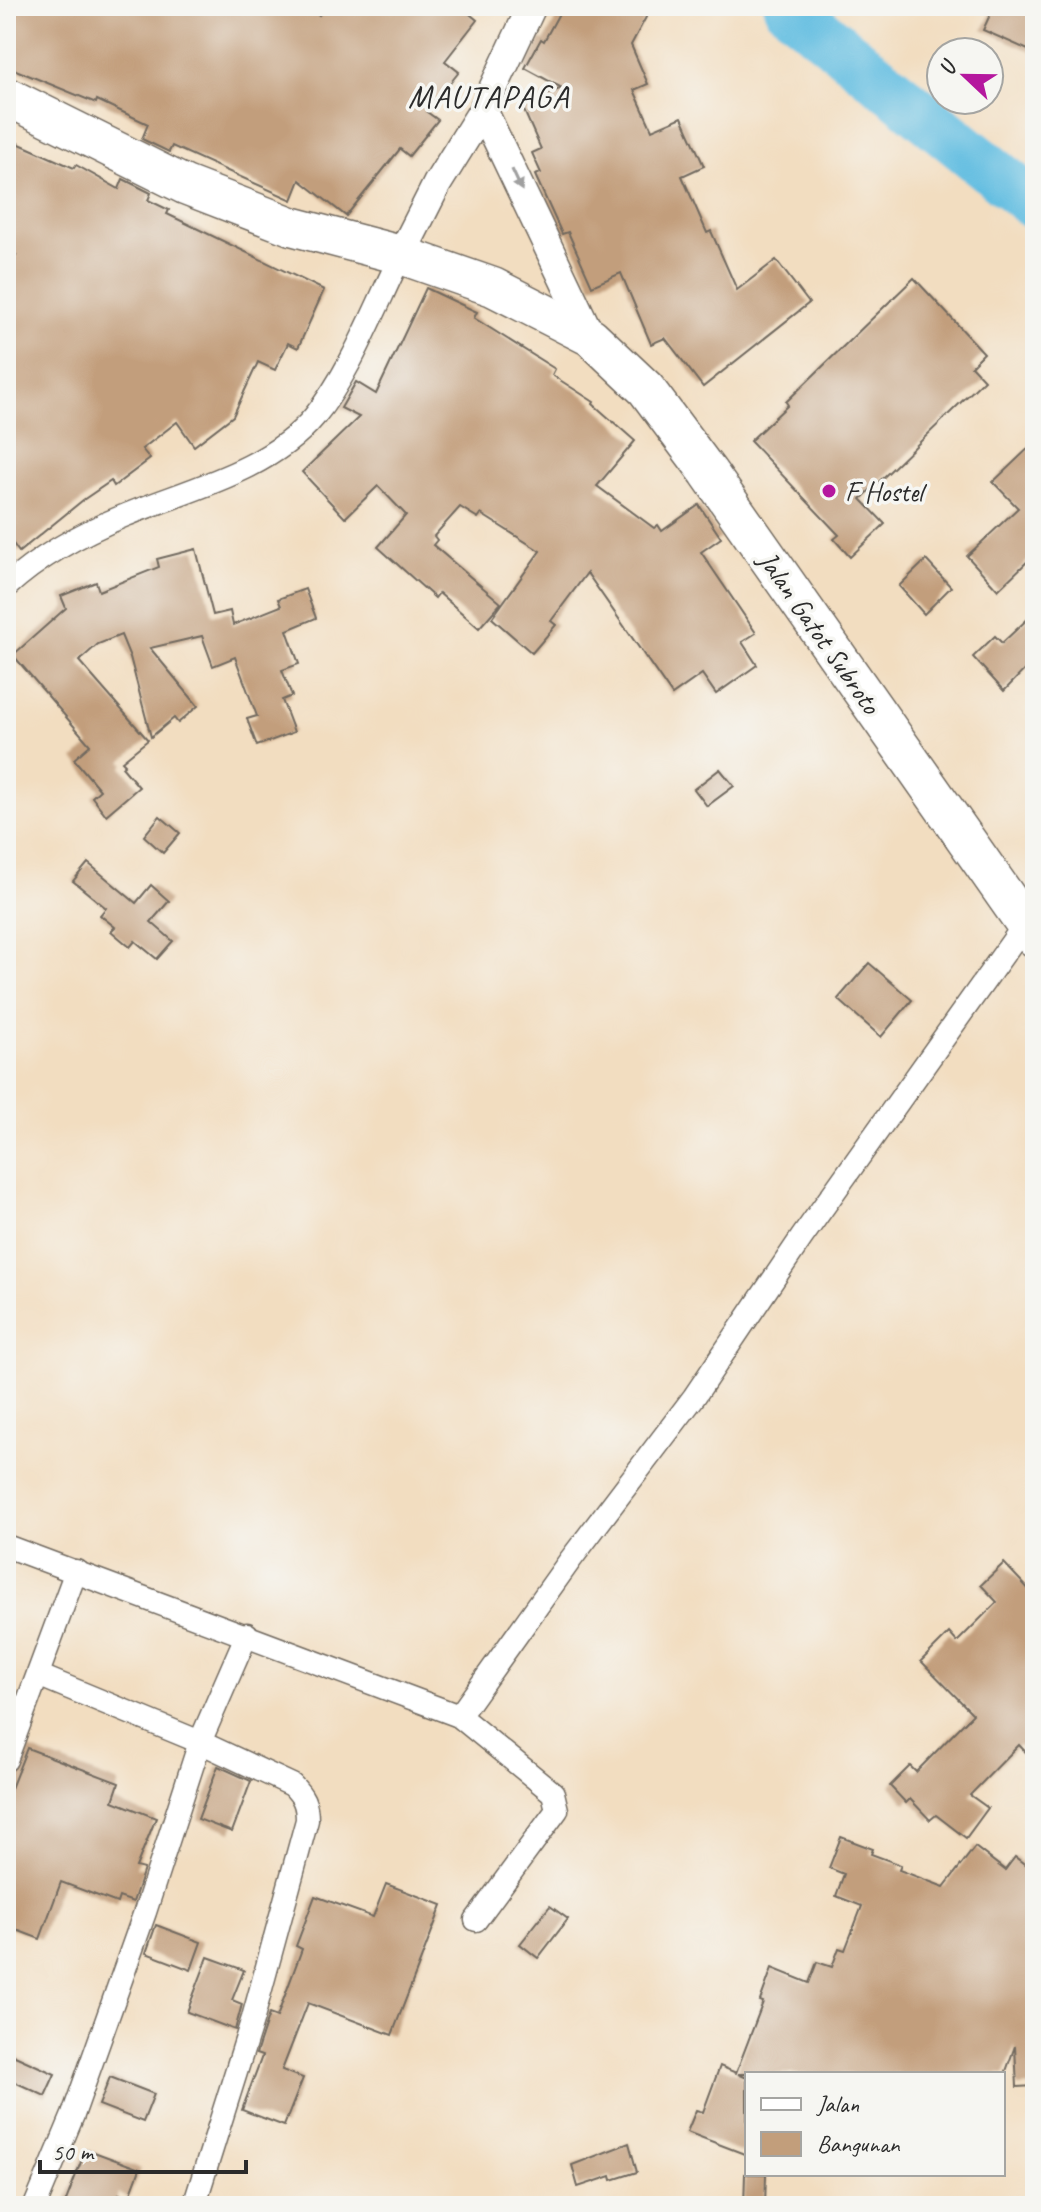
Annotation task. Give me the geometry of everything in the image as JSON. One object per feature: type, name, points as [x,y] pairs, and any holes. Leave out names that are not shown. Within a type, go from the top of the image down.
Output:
[{"type":"highway","name":"Jalan Gatot Subroto","points":[[6,96],[185,185],[291,226],[401,255],[493,287],[591,337],[646,389],[708,472],[1030,931]]},
{"type":"street","points":[[6,587],[24,570],[63,546],[124,516],[251,465],[287,442],[314,417],[341,376],[437,184],[483,110],[532,6]]},
{"type":"street","points":[[483,110],[591,337]]},
{"type":"street","points":[[459,1716],[571,1559],[694,1397],[811,1224],[1030,931]]},
{"type":"street","points":[[6,1546],[459,1716],[546,1786],[553,1793],[557,1810],[476,1920]]},
{"type":"street","points":[[6,1760],[76,1571]]},
{"type":"street","points":[[35,2206],[73,2115],[145,1912],[200,1742],[247,1634]]},
{"type":"street","points":[[38,1675],[200,1742],[292,1785],[303,1796],[307,1808],[307,1820],[253,2018],[194,2206]]},
{"type":"building","points":[[6,6],[308,6],[319,15],[327,6],[460,6],[477,20],[445,61],[459,72],[427,112],[438,120],[409,156],[400,149],[346,216],[300,180],[292,200],[172,146],[169,152],[142,139],[148,124],[97,100],[96,103],[6,66]]},
{"type":"building","points":[[563,6],[652,6],[631,45],[648,84],[634,90],[652,130],[682,117],[704,166],[682,176],[737,290],[776,260],[809,303],[703,387],[665,338],[651,344],[621,273],[592,286],[568,232],[562,234],[535,175],[541,173],[532,153],[541,149],[522,106],[562,88],[525,68]]},
{"type":"building","points":[[994,6],[1012,6],[1035,16],[1035,53],[1005,40],[1005,36],[983,30]]},
{"type":"building","points":[[6,138],[74,168],[76,165],[119,189],[123,179],[151,193],[148,200],[169,210],[167,214],[324,290],[298,348],[288,343],[275,370],[258,362],[233,416],[194,446],[177,422],[142,449],[150,459],[114,486],[111,481],[83,500],[19,552],[6,534],[6,272],[16,255],[6,251]]},
{"type":"building","points":[[914,278],[984,353],[971,366],[984,380],[861,499],[885,524],[850,557],[834,539],[839,535],[750,441]]},
{"type":"building","points":[[426,288],[477,312],[474,318],[555,369],[552,375],[594,402],[635,441],[597,486],[654,528],[658,525],[662,531],[699,505],[721,538],[701,552],[756,633],[742,642],[757,665],[716,694],[702,674],[672,695],[587,573],[551,621],[556,625],[532,653],[492,618],[540,551],[481,514],[478,518],[460,507],[434,536],[437,540],[433,545],[501,603],[479,628],[439,593],[435,598],[378,547],[406,515],[378,486],[345,518],[302,472],[359,417],[341,408],[356,382],[376,394]]},
{"type":"building","points":[[1035,442],[1035,554],[998,590],[967,556],[1018,508],[993,482]]},
{"type":"building","points":[[196,549],[213,615],[230,611],[233,625],[281,606],[278,599],[305,589],[316,618],[287,630],[299,664],[282,670],[292,696],[282,700],[294,732],[257,746],[247,719],[257,716],[235,657],[213,666],[202,636],[150,648],[198,706],[178,723],[174,718],[151,737],[130,657],[121,635],[98,644],[79,661],[148,740],[122,761],[125,764],[122,767],[139,787],[106,815],[92,797],[100,790],[74,759],[90,745],[13,655],[66,608],[61,596],[96,582],[99,591],[159,567],[157,559]]},
{"type":"building","points":[[926,560],[951,587],[924,614],[899,586]]},
{"type":"building","points":[[1035,612],[1035,659],[1004,691],[973,657],[995,636],[1002,643]]},
{"type":"building","points":[[720,769],[734,786],[707,806],[694,789]]},
{"type":"building","points":[[160,816],[180,833],[163,853],[144,836]]},
{"type":"building","points":[[88,863],[136,903],[151,885],[169,901],[151,922],[173,941],[157,959],[135,941],[130,947],[111,931],[115,927],[100,915],[106,908],[73,881]]},
{"type":"building","points":[[869,963],[912,1000],[881,1037],[838,999]]},
{"type":"building","points":[[1004,1563],[1035,1596],[1035,1762],[1019,1745],[970,1795],[988,1808],[966,1838],[936,1815],[930,1820],[910,1799],[906,1803],[890,1786],[910,1766],[916,1772],[973,1714],[921,1661],[949,1633],[957,1642],[997,1602],[981,1585]]},
{"type":"building","points":[[27,1748],[119,1783],[113,1801],[156,1818],[136,1867],[144,1869],[133,1902],[119,1897],[117,1903],[61,1882],[40,1939],[6,1926],[6,1801]]},
{"type":"building","points":[[218,1766],[251,1781],[232,1832],[198,1819]]},
{"type":"building","points":[[841,1837],[873,1849],[871,1854],[901,1865],[899,1870],[944,1887],[975,1847],[1005,1870],[1015,1857],[1035,1872],[1035,2086],[1017,2087],[1015,2046],[1005,2074],[745,2072],[738,2074],[745,2077],[745,2154],[687,2132],[696,2110],[703,2112],[720,2066],[736,2073],[763,2002],[760,2001],[772,1968],[809,1983],[817,1962],[832,1967],[839,1948],[845,1950],[862,1906],[836,1896],[844,1874],[829,1868]]},
{"type":"building","points":[[386,1884],[442,1905],[392,2035],[308,2003],[282,2070],[303,2078],[284,2126],[242,2110],[262,2056],[256,2054],[269,2014],[277,2017],[302,1949],[296,1946],[315,1896],[373,1917]]},
{"type":"building","points":[[550,1906],[568,1919],[538,1958],[520,1944]]},
{"type":"building","points":[[156,1925],[201,1942],[191,1970],[146,1953]]},
{"type":"building","points":[[208,1957],[244,1970],[232,2000],[242,2004],[235,2030],[187,2012]]},
{"type":"building","points":[[6,2052],[55,2074],[45,2096],[6,2078]]},
{"type":"building","points":[[110,2077],[154,2094],[143,2122],[99,2105]]},
{"type":"building","points":[[629,2143],[637,2172],[612,2180],[611,2176],[578,2187],[572,2165]]},
{"type":"building","points":[[86,2149],[140,2169],[129,2198],[119,2194],[115,2206],[64,2206]]},
{"type":"building","points":[[745,2174],[766,2176],[765,2206],[744,2206]]},
{"type":"waterway","points":[[788,6],[1035,205]]},
{"type":"place","name":"F Hostel","points":[[829,491]]},
{"type":"district","name":"MAUTAPAGA","points":[[489,96]]}]
